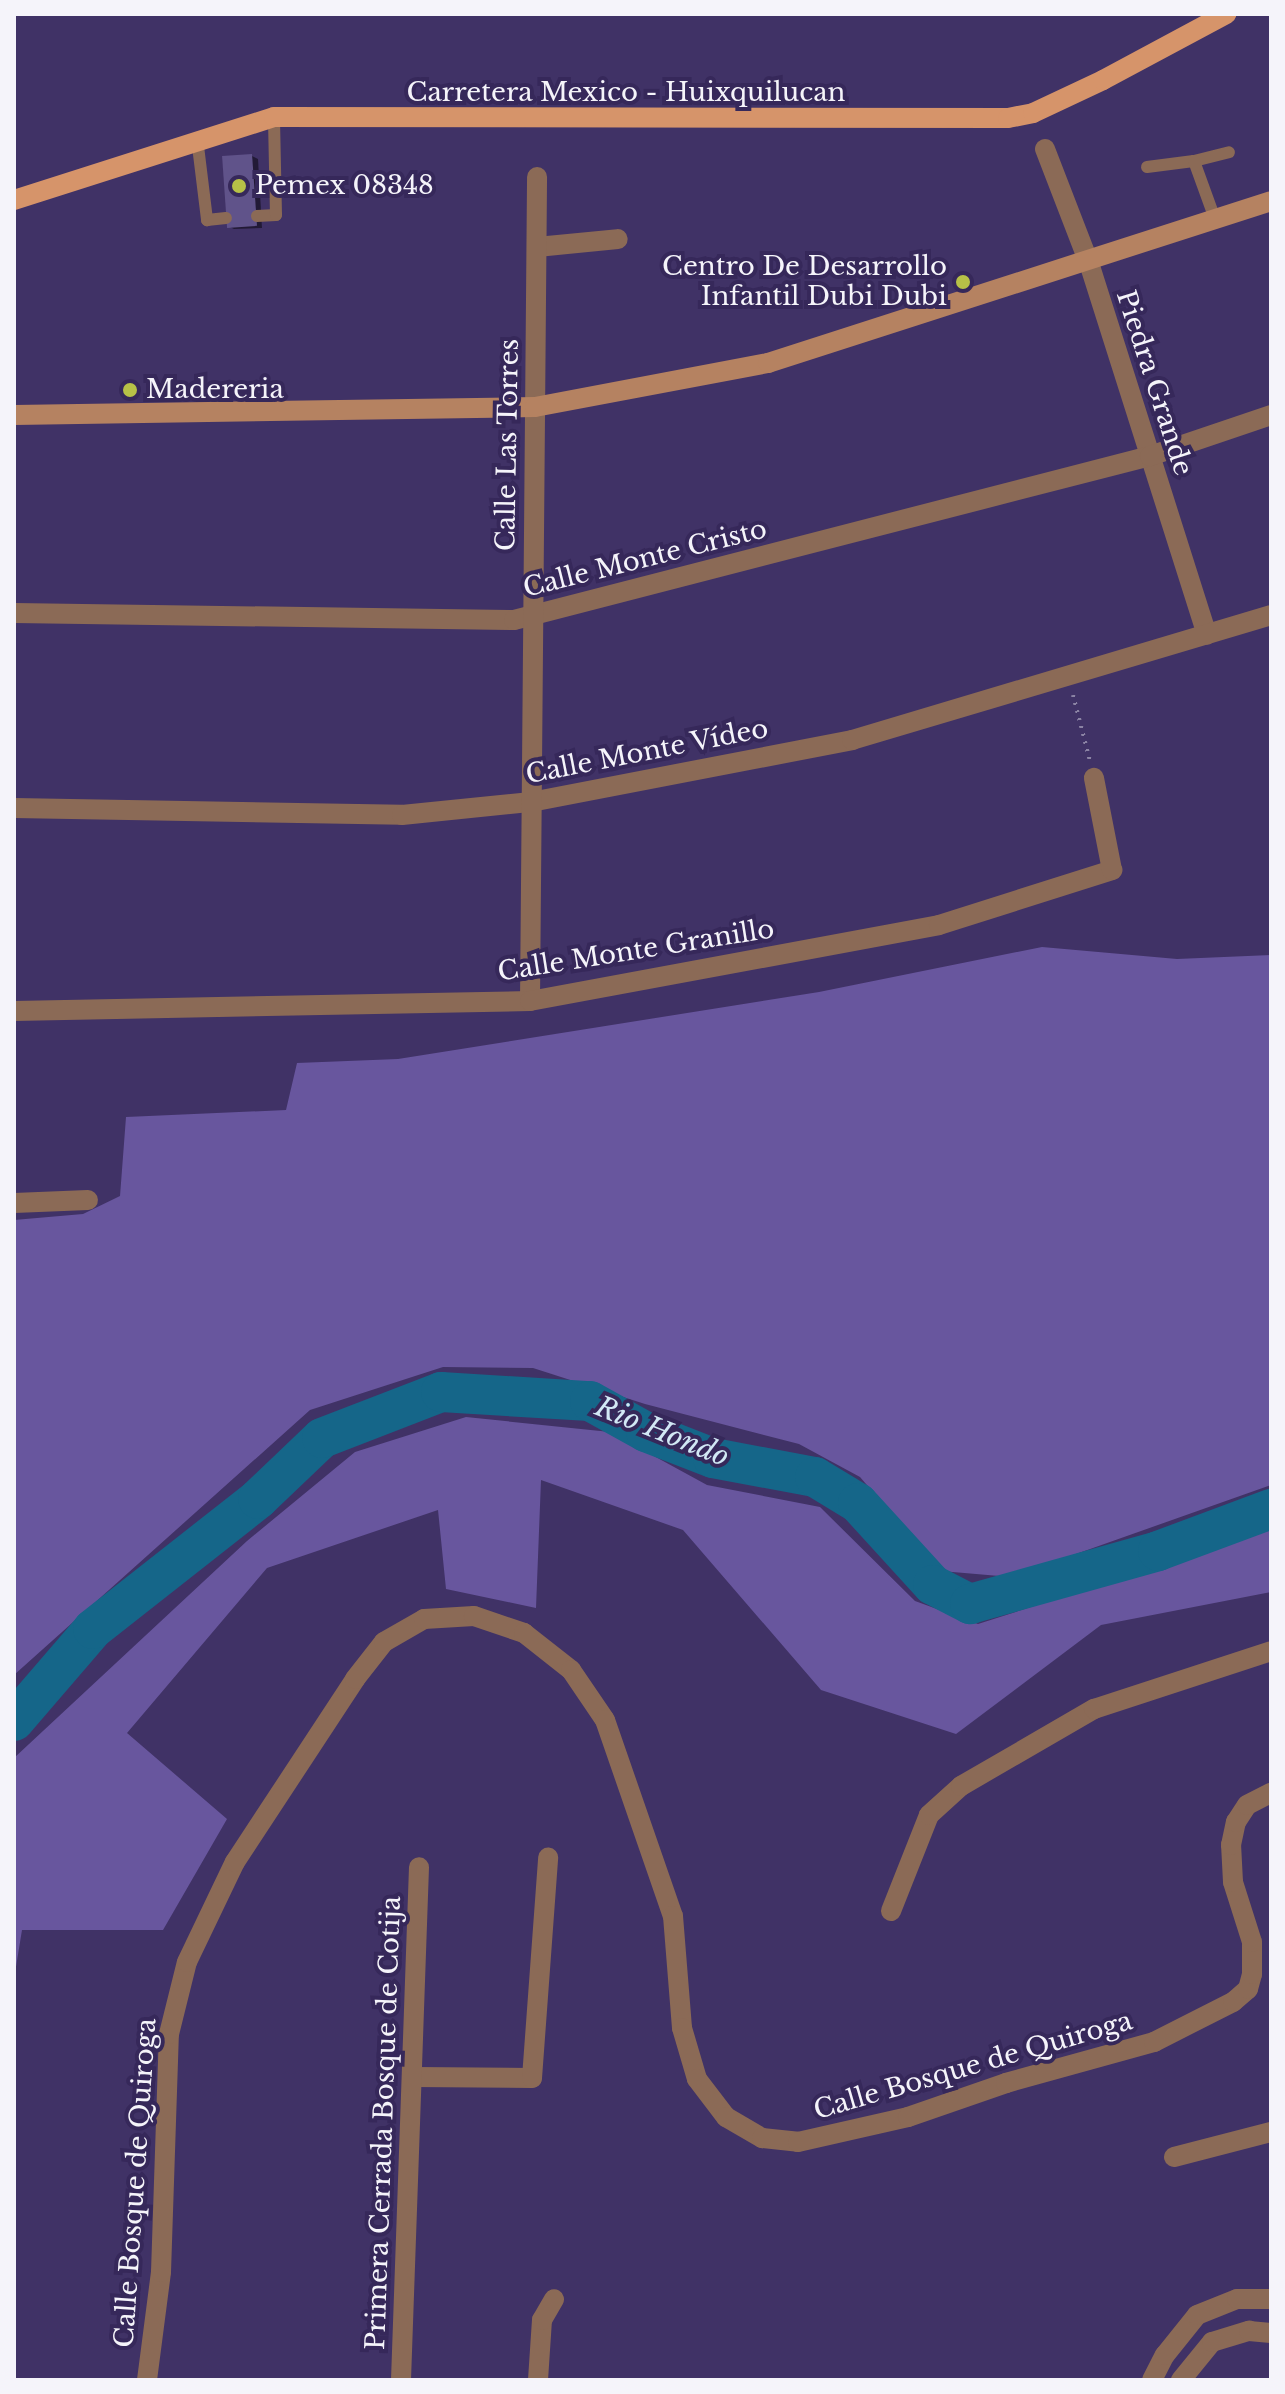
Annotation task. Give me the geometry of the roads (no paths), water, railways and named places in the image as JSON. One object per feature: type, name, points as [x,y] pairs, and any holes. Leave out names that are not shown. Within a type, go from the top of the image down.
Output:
[{"type":"main road","name":"Carretera Mexico - Huixquilucan","points":[[14,200],[197,138],[274,117],[983,121],[1033,113],[1226,14]]},
{"type":"street","name":"Piedra Grande","points":[[1045,149],[1089,263],[1207,635]]},
{"type":"street","name":"Calle Las Torres","points":[[530,1001],[537,177]]},
{"type":"street","points":[[14,415],[535,407],[768,363],[1089,263],[1271,201]]},
{"type":"street","points":[[537,247],[618,239]]},
{"type":"street","name":"Calle Monte Cristo","points":[[14,613],[514,620],[1150,456],[1271,415]]},
{"type":"street","name":"Calle Monte Vídeo","points":[[14,808],[402,815],[531,802],[852,740],[1271,615]]},
{"type":"street","name":"Calle Monte Granillo","points":[[14,1011],[530,1001],[939,925],[1112,870],[1094,778]]},
{"type":"street","points":[[14,1203],[88,1200]]},
{"type":"street","name":"Calle Bosque de Quiroga","points":[[147,2380],[161,2272],[169,2034],[187,1962],[235,1862],[355,1679],[384,1642],[424,1619],[474,1616],[524,1633],[571,1670],[605,1720],[673,1916],[682,2028],[697,2079],[726,2117],[762,2138],[798,2142],[908,2117],[1006,2083],[1154,2042],[1233,2002],[1248,1989],[1252,1974],[1252,1942],[1233,1882],[1231,1845],[1247,1805],[1271,1793]]},
{"type":"street","points":[[891,1911],[922,1827],[961,1786],[1094,1709],[1271,1651]]},
{"type":"street","points":[[414,2077],[532,2078],[548,1858]]},
{"type":"street","name":"Primera Cerrada Bosque de Cotija","points":[[401,2380],[419,1867]]},
{"type":"street","points":[[1174,2157],[1271,2132]]},
{"type":"street","points":[[538,2380],[542,2320],[554,2299]]},
{"type":"street","points":[[1152,2380],[1165,2355],[1197,2315],[1237,2299],[1271,2299]]},
{"type":"street","points":[[1181,2380],[1212,2342],[1249,2331],[1271,2333]]},
{"type":"lane","points":[[257,216],[276,215],[274,117]]},
{"type":"lane","points":[[197,138],[207,220],[226,218]]},
{"type":"lane","points":[[1147,167],[1194,161],[1229,152]]},
{"type":"lane","points":[[1194,161],[1215,219]]},
{"type":"waterway","name":"Rio Hondo","points":[[14,1721],[93,1629],[258,1499],[322,1438],[441,1392],[590,1401],[646,1432],[713,1458],[815,1477],[858,1503],[933,1585],[970,1604],[1158,1551],[1271,1509]]},
{"type":"place","name":"Pemex 08348","points":[[239,186]]},
{"type":"place","name":"Centro De Desarrollo Infantil Dubi Dubi","points":[[963,282]]},
{"type":"place","name":"Madereria","points":[[130,390]]}]
